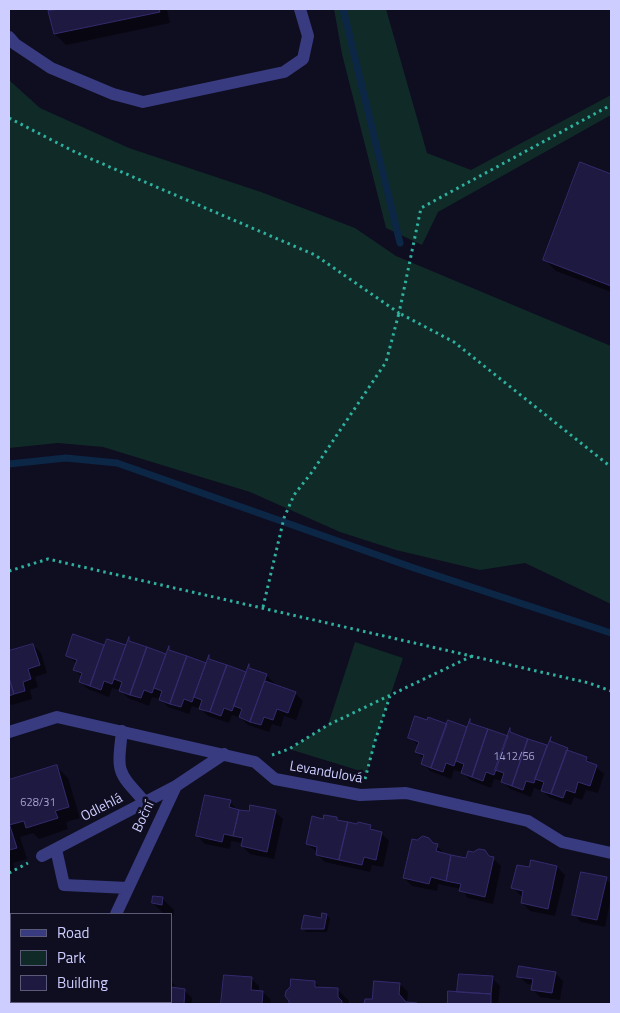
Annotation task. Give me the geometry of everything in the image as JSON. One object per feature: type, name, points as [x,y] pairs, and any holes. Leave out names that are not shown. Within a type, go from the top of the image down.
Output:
[{"type":"street","points":[[9,37],[15,44],[51,68],[113,94],[143,102],[284,72],[303,59],[308,36],[300,9]]},
{"type":"street","name":"Levandulová","points":[[9,732],[58,717],[255,762],[275,779],[360,795],[406,793],[528,821],[562,842],[611,853]]},
{"type":"street","points":[[122,731],[118,765],[122,777],[145,802]]},
{"type":"street","points":[[176,786],[224,754]]},
{"type":"street","name":"Odlehlá","points":[[42,856],[176,786]]},
{"type":"street","name":"Boční","points":[[116,913],[176,786]]},
{"type":"street","points":[[56,849],[64,885],[128,888]]},
{"type":"path","points":[[263,607],[284,518],[294,495],[312,472],[386,362],[399,313],[421,208],[611,105]]},
{"type":"path","points":[[9,118],[75,152],[315,255],[399,313],[454,342],[611,467]]},
{"type":"path","points":[[9,571],[48,559],[473,655],[589,683],[611,692]]},
{"type":"path","points":[[255,762],[289,749],[328,725],[473,655]]},
{"type":"path","points":[[360,795],[390,696]]},
{"type":"green space","points":[[334,9],[386,9],[427,153],[471,170],[611,95],[611,115],[438,212],[422,245],[386,228],[342,54]]},
{"type":"green space","points":[[9,80],[40,108],[129,148],[261,192],[355,228],[396,256],[611,346],[611,604],[525,563],[480,570],[396,550],[340,532],[250,492],[103,447],[58,443],[9,448]]},
{"type":"green space","points":[[355,642],[403,658],[375,741],[367,773],[289,749],[328,725]]},
{"type":"building","points":[[61,9],[159,9],[160,12],[54,34],[48,11]]},
{"type":"building","points":[[580,162],[611,174],[611,286],[543,260]]},
{"type":"building","points":[[73,634],[104,645],[90,686],[79,682],[82,673],[73,670],[77,660],[66,656]]},
{"type":"building","points":[[129,637],[129,641],[147,647],[130,695],[119,691],[122,682],[114,679]]},
{"type":"building","points":[[107,639],[126,645],[112,684],[104,681],[101,690],[90,686]]},
{"type":"building","points":[[33,644],[40,665],[28,669],[31,679],[23,682],[25,691],[14,694],[9,678],[9,651]]},
{"type":"building","points":[[169,646],[169,650],[187,656],[170,704],[159,700],[162,691],[154,688]]},
{"type":"building","points":[[147,647],[166,654],[152,693],[144,690],[141,698],[130,695]]},
{"type":"building","points":[[209,655],[209,659],[227,665],[210,712],[199,709],[202,700],[194,697]]},
{"type":"building","points":[[187,656],[206,663],[192,702],[184,699],[181,707],[170,704]]},
{"type":"building","points":[[249,664],[249,668],[267,674],[250,722],[239,717],[242,709],[234,706]]},
{"type":"building","points":[[227,665],[246,672],[232,711],[224,708],[221,716],[210,712]]},
{"type":"building","points":[[9,678],[14,694],[9,696]]},
{"type":"building","points":[[265,681],[296,692],[288,713],[277,709],[273,720],[264,717],[261,725],[250,722]]},
{"type":"building","points":[[415,716],[427,720],[428,717],[447,724],[431,768],[421,764],[424,755],[415,752],[419,742],[408,738]]},
{"type":"building","points":[[470,719],[470,723],[488,729],[472,777],[461,773],[464,764],[456,761]]},
{"type":"building","points":[[448,720],[467,727],[454,766],[446,763],[443,772],[431,768]]},
{"type":"building","points":[[510,728],[510,732],[528,739],[512,786],[501,782],[504,773],[495,770]]},
{"type":"building","points":[[488,729],[508,736],[494,775],[486,772],[483,781],[472,777]]},
{"type":"building","points":[[551,737],[550,741],[568,748],[551,794],[541,791],[544,782],[535,779]]},
{"type":"building","points":[[528,739],[547,745],[534,783],[526,781],[523,790],[512,786]]},
{"type":"building","points":[[567,750],[587,757],[586,761],[597,765],[590,786],[578,782],[575,793],[566,790],[563,798],[551,794]]},
{"type":"building","points":[[57,765],[69,807],[55,811],[58,818],[26,828],[24,821],[9,825],[9,780]]},
{"type":"building","points":[[205,795],[231,800],[229,807],[239,810],[233,836],[224,834],[222,842],[196,836]]},
{"type":"building","points":[[250,805],[276,810],[267,852],[241,846],[243,838],[233,836],[239,810],[249,811]]},
{"type":"building","points":[[324,815],[337,817],[337,820],[348,822],[339,860],[316,855],[317,847],[306,844],[312,816],[323,819]]},
{"type":"building","points":[[348,822],[371,825],[370,829],[382,832],[376,860],[364,857],[362,865],[339,860]]},
{"type":"building","points":[[9,823],[17,848],[9,850]]},
{"type":"building","points":[[423,836],[438,844],[436,851],[451,855],[446,881],[431,877],[429,884],[403,878],[412,839],[417,840]]},
{"type":"building","points":[[479,849],[485,850],[489,856],[494,857],[485,897],[459,891],[461,884],[446,881],[451,855],[466,858],[468,851],[473,852]]},
{"type":"building","points":[[531,860],[557,866],[548,909],[521,903],[523,891],[511,888],[517,865],[529,867]]},
{"type":"building","points":[[581,872],[607,877],[597,920],[572,915]]},
{"type":"building","points":[[153,896],[163,897],[162,905],[152,903]]},
{"type":"building","points":[[322,913],[327,914],[324,929],[301,929],[304,915],[321,918]]},
{"type":"building","points":[[519,966],[556,972],[552,993],[531,990],[533,979],[517,977]]},
{"type":"building","points":[[459,974],[493,976],[491,994],[457,992]]},
{"type":"building","points":[[224,975],[252,977],[251,990],[263,991],[262,1004],[221,1004]]},
{"type":"building","points":[[291,979],[315,981],[315,987],[338,988],[338,997],[342,1004],[289,1004],[285,996],[286,991],[290,987]]},
{"type":"building","points":[[374,981],[400,983],[399,994],[406,1002],[417,1004],[364,1004],[365,999],[372,999]]},
{"type":"building","points":[[172,987],[185,989],[184,1004],[132,1004],[172,1003]]},
{"type":"building","points":[[448,991],[491,994],[491,1004],[447,1004]]},
{"type":"waterway","points":[[343,9],[400,243]]},
{"type":"waterway","points":[[9,464],[66,458],[117,463],[414,568],[611,633]]}]
